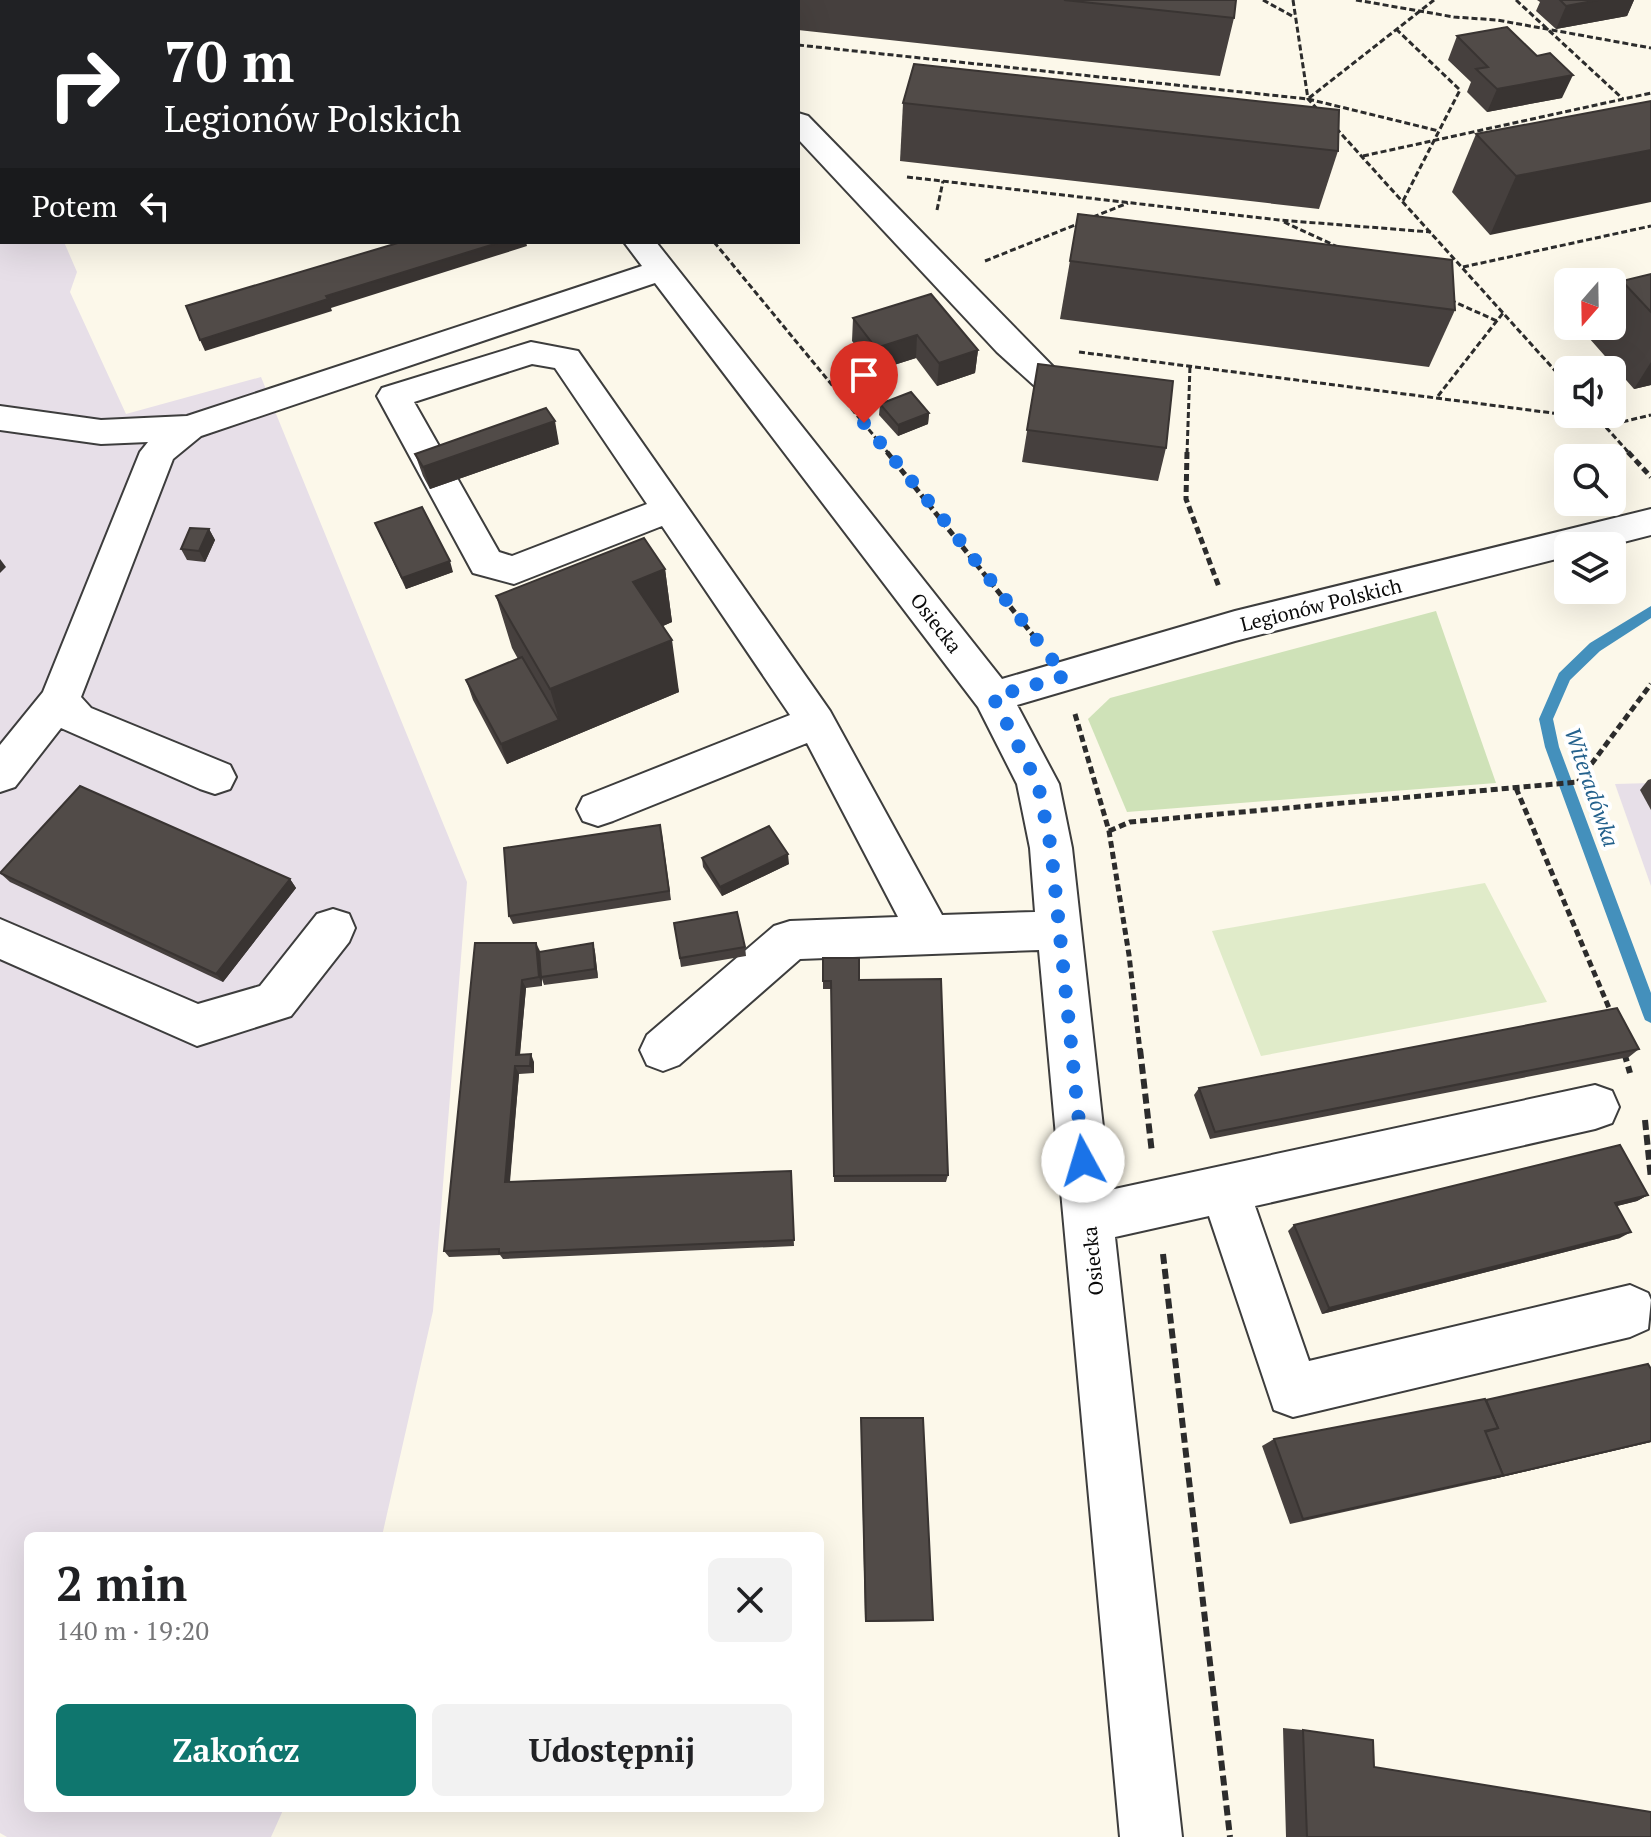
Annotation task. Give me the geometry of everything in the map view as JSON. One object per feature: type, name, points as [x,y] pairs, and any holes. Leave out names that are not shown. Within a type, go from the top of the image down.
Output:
[{"type":"street","points":[[800,124],[999,333],[1050,381]]},
{"type":"street","name":"Osiecka","points":[[642,244],[993,697],[1038,784],[1051,848],[1151,1837]]},
{"type":"street","points":[[0,418],[101,432],[189,428],[662,270]]},
{"type":"street","points":[[669,509],[514,570],[486,563],[394,396],[531,353],[566,359],[816,722],[930,935]]},
{"type":"street","points":[[0,775],[60,700],[158,452],[189,428]]},
{"type":"street","name":"Legionów Polskich","points":[[993,697],[1235,626],[1650,524]]},
{"type":"street","points":[[60,700],[77,719],[215,777]]},
{"type":"street","points":[[598,809],[816,722]]},
{"type":"street","points":[[0,938],[197,1025],[275,1002],[333,928]]},
{"type":"street","points":[[663,1050],[790,940],[1059,930]]},
{"type":"street","points":[[1088,1219],[1595,1107]]},
{"type":"street","points":[[1225,1189],[1293,1391],[1630,1311]]},
{"type":"path","points":[[1263,0],[1295,18]]},
{"type":"path","points":[[1293,0],[1308,99],[1554,369]]},
{"type":"path","points":[[1356,0],[1546,28],[1651,48]]},
{"type":"path","points":[[1308,99],[1434,0]]},
{"type":"path","points":[[1516,0],[1623,99]]},
{"type":"path","points":[[1525,8],[1534,7]]},
{"type":"path","points":[[1396,29],[1460,90],[1403,201]]},
{"type":"path","points":[[800,45],[1308,99],[1439,131]]},
{"type":"path","points":[[1458,88],[1473,85]]},
{"type":"path","points":[[1363,156],[1651,93]]},
{"type":"path","points":[[901,177],[1279,220],[1431,232]]},
{"type":"path","points":[[980,263],[1130,203]]},
{"type":"path","points":[[1279,220],[1347,251]]},
{"type":"path","points":[[1462,267],[1651,226]]},
{"type":"path","points":[[716,244],[943,519],[1065,676],[1109,831],[1129,955],[1230,1837]]},
{"type":"path","points":[[1442,296],[1497,321]]},
{"type":"path","points":[[1437,397],[1503,313]]},
{"type":"path","points":[[1064,351],[1554,413]]},
{"type":"path","points":[[1190,366],[1186,499],[1235,626]]},
{"type":"path","points":[[1626,421],[1651,415]]},
{"type":"path","points":[[1607,428],[1651,477]]},
{"type":"path","points":[[1109,831],[1130,822],[1578,782],[1651,684]]},
{"type":"path","points":[[1516,788],[1613,1019]]},
{"type":"path","points":[[1622,1047],[1631,1074]]},
{"type":"path","points":[[1644,1116],[1651,1179]]},
{"type":"shaded area","points":[[0,244],[65,244],[77,272],[70,292],[126,414],[261,377],[467,882],[433,1311],[383,1532],[24,1532],[24,1812],[282,1812],[271,1837],[7,1837],[0,1833]]},
{"type":"shaded area","points":[[1651,783],[1651,886],[1615,784]]},
{"type":"green space","points":[[1436,611],[1496,783],[1127,812],[1088,719],[1110,698]]},
{"type":"green space","points":[[1485,883],[1547,1002],[1261,1056],[1212,931]]},
{"type":"building","points":[[1064,0],[1236,0],[1234,18]]},
{"type":"building","points":[[1560,0],[1598,0],[1566,6]]},
{"type":"building","points":[[1507,27],[1537,56],[1550,53],[1573,75],[1497,89],[1476,69],[1488,67],[1457,36]]},
{"type":"building","points":[[914,64],[1339,110],[1338,151],[903,103]]},
{"type":"building","points":[[1651,101],[1651,150],[1516,176],[1476,134]]},
{"type":"building","points":[[1078,214],[1452,260],[1455,310],[1070,261]]},
{"type":"building","points":[[394,244],[495,244],[326,296],[328,299],[200,340],[186,306]]},
{"type":"building","points":[[1651,274],[1651,312],[1626,285],[1626,280]]},
{"type":"building","points":[[931,294],[978,350],[939,363],[917,335],[876,348],[853,318]]},
{"type":"building","points":[[1038,364],[1173,381],[1166,448],[1027,430]]},
{"type":"building","points":[[911,392],[929,413],[898,425],[880,404]]},
{"type":"building","points":[[546,408],[555,421],[423,467],[415,454]]},
{"type":"building","points":[[422,507],[450,561],[402,578],[375,523]]},
{"type":"building","points":[[190,528],[209,529],[199,551],[181,549]]},
{"type":"building","points":[[644,538],[665,569],[633,582],[672,640],[550,689],[496,596]]},
{"type":"building","points":[[522,657],[559,720],[501,744],[466,680]]},
{"type":"building","points":[[80,786],[290,879],[216,974],[0,873]]},
{"type":"building","points":[[660,825],[669,891],[509,916],[504,848]]},
{"type":"building","points":[[769,826],[788,854],[720,887],[702,858]]},
{"type":"building","points":[[737,912],[745,947],[680,958],[674,923]]},
{"type":"building","points":[[475,943],[536,943],[539,977],[522,980],[516,1055],[531,1054],[530,1066],[515,1066],[505,1182],[791,1171],[794,1240],[499,1253],[499,1249],[444,1251]]},
{"type":"building","points":[[593,943],[595,969],[541,977],[539,952]]},
{"type":"building","points":[[823,958],[859,958],[859,980],[941,979],[948,1175],[834,1176],[831,981],[823,981]]},
{"type":"building","points":[[1617,1008],[1639,1049],[1215,1132],[1199,1088]]},
{"type":"building","points":[[1620,1145],[1648,1195],[1615,1203],[1631,1232],[1329,1308],[1294,1225]]},
{"type":"building","points":[[1648,1364],[1651,1369],[1651,1441],[1493,1478],[1503,1475],[1485,1432],[1498,1428],[1486,1400]]},
{"type":"building","points":[[1485,1399],[1498,1428],[1485,1431],[1503,1475],[1303,1519],[1274,1439]]},
{"type":"building","points":[[861,1418],[923,1418],[933,1620],[866,1621]]},
{"type":"building","points":[[1303,1730],[1373,1740],[1374,1767],[1651,1812],[1651,1837],[1307,1837]]},
{"type":"waterway","name":"Witeradówka","points":[[1651,611],[1595,647],[1564,677],[1546,719],[1552,747],[1651,1015]]},
{"type":"route","points":[[864,423],[1065,676],[993,697],[1038,784],[1051,848],[1083,1161]]}]
